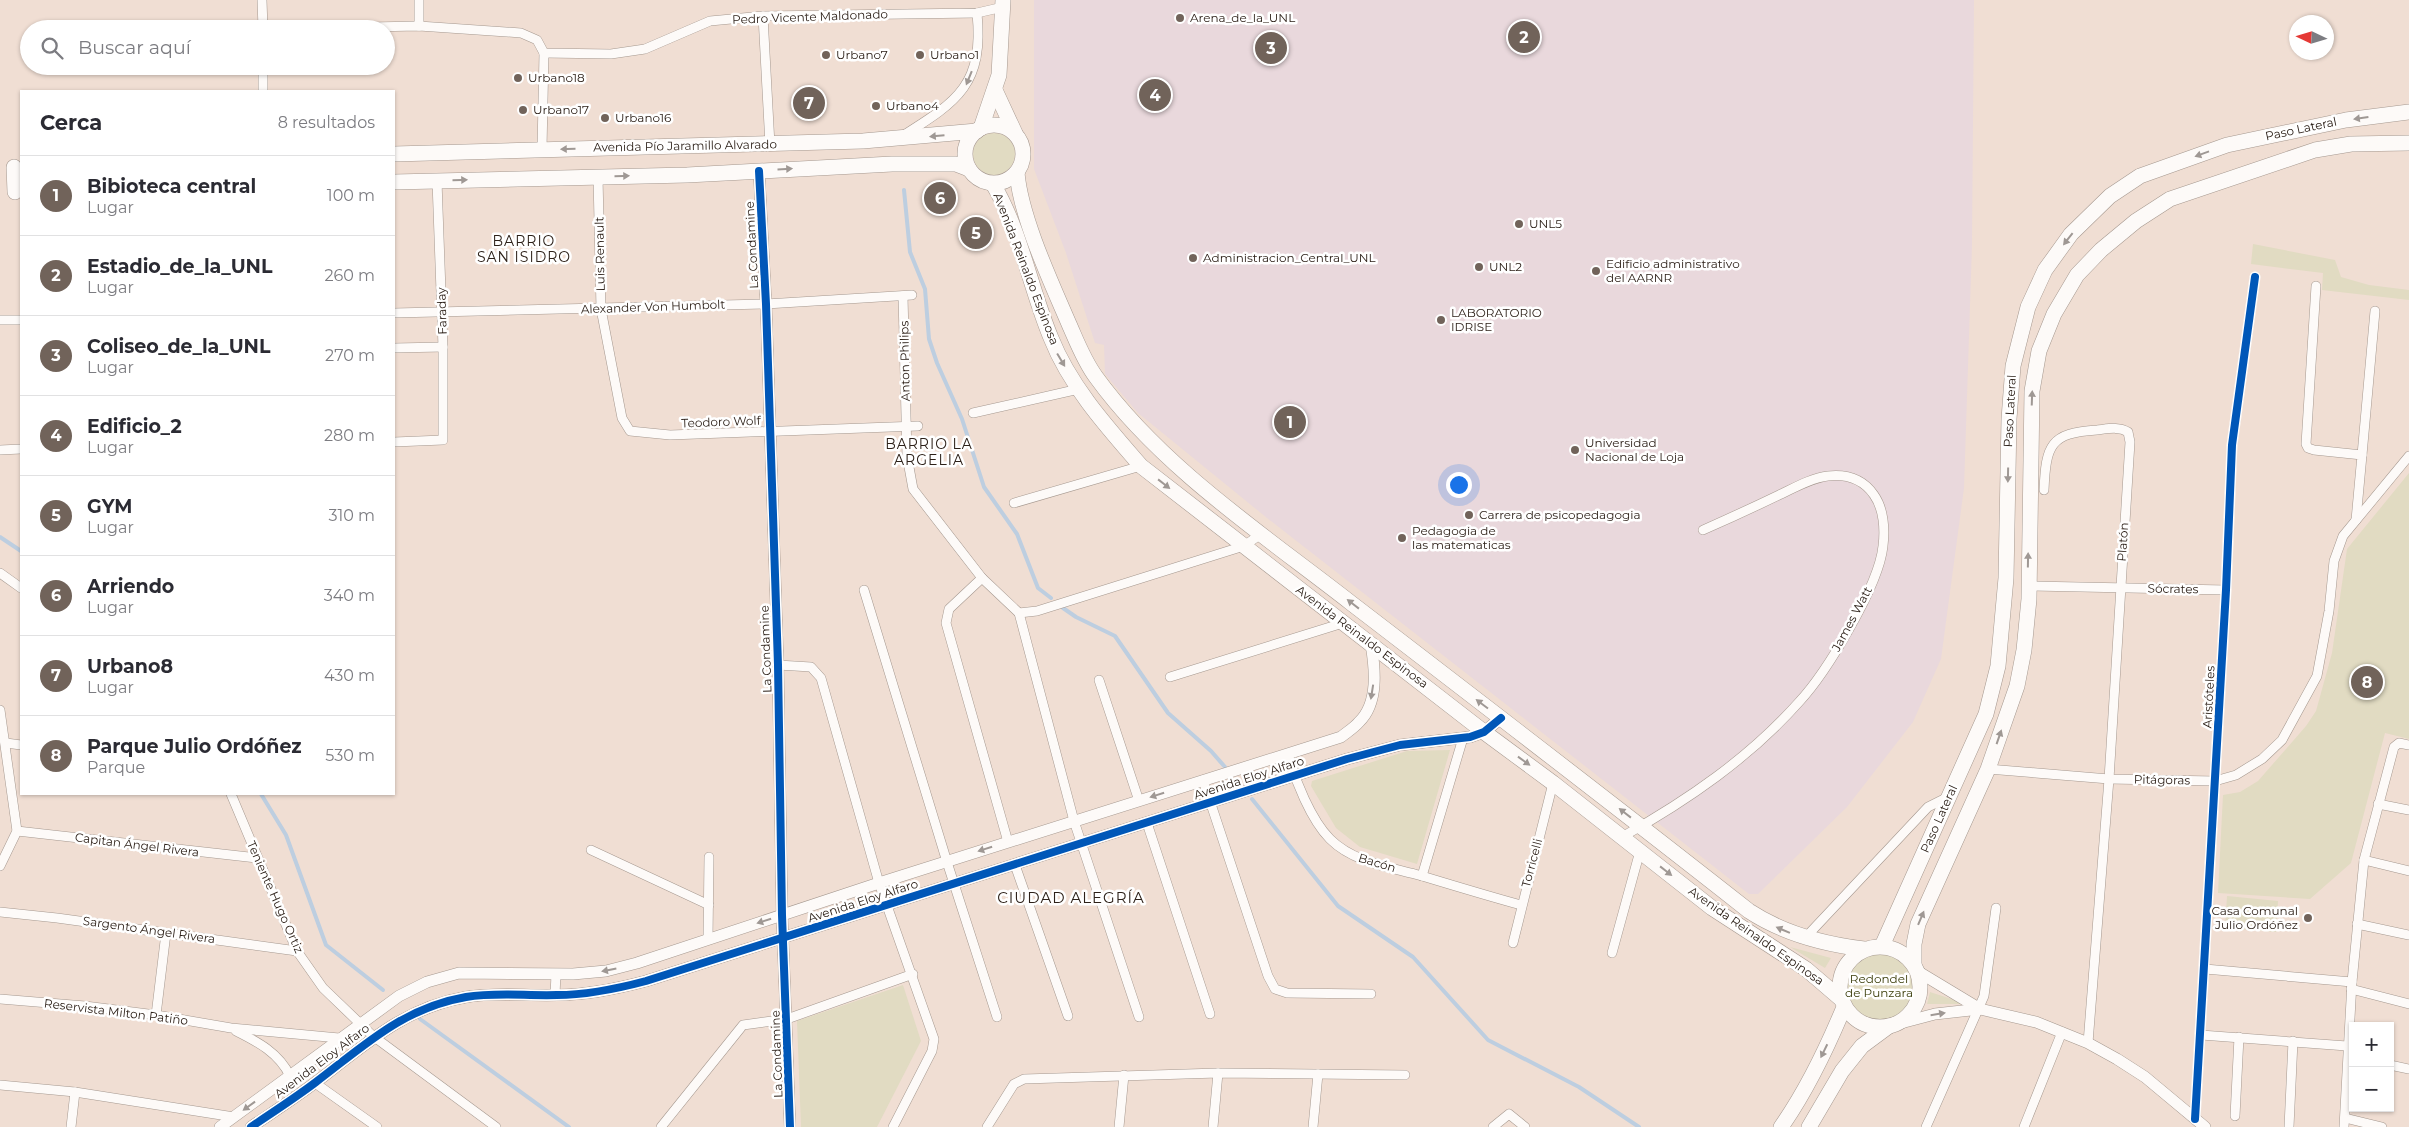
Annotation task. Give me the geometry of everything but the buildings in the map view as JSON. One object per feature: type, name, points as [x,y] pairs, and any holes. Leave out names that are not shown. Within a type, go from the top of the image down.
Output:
[{"type":"main road","points":[[995,90],[1024,151],[1023,162],[1018,173],[1007,181],[993,184],[977,178],[968,168],[966,148],[979,129],[999,75],[1003,4]]},
{"type":"main road","name":"Paso Lateral","points":[[1882,946],[1986,714],[1998,666],[2006,578],[2009,419],[2013,366],[2028,307],[2045,270],[2071,234],[2110,196],[2140,176],[2226,145],[2346,120],[2409,112]]},
{"type":"main road","points":[[979,129],[996,125],[1006,127],[1015,133]]},
{"type":"main road","name":"Avenida Pío Jaramillo Alvarado","points":[[395,154],[849,142],[897,139],[979,129]]},
{"type":"main road","points":[[849,142],[850,166]]},
{"type":"main road","name":"Paso Lateral","points":[[1916,968],[1914,944],[1918,924],[1988,769],[2017,686],[2026,632],[2032,401],[2035,375],[2039,351],[2054,314],[2077,275],[2101,250],[2136,221],[2170,199],[2315,150],[2351,144],[2409,143]]},
{"type":"main road","points":[[686,147],[687,175]]},
{"type":"main road","points":[[514,150],[515,178]]},
{"type":"main road","name":"Avenida Pío Jaramillo Alvarado","points":[[395,182],[687,175],[850,166],[956,164],[968,168]]},
{"type":"main road","points":[[12,167],[12,192]]},
{"type":"main road","name":"Avenida Reinaldo Espinosa","points":[[1018,173],[1020,192],[1050,280],[1094,374],[1117,404],[1160,450],[1261,534],[1749,911],[1764,921],[1805,938],[1864,949]]},
{"type":"main road","name":"Avenida Reinaldo Espinosa","points":[[993,184],[1011,222],[1050,337],[1058,354],[1079,389],[1108,428],[1141,466],[1484,732],[1553,783],[1712,908],[1806,969],[1843,1003]]},
{"type":"main road","points":[[1739,925],[1749,911]]},
{"type":"main road","points":[[1809,1127],[1842,1071],[1862,1046],[1907,1016],[1918,1000],[1920,981],[1916,968],[1900,952],[1882,946],[1864,949],[1854,955],[1846,964],[1839,987],[1843,1003],[1851,1015],[1864,1024],[1879,1027],[1893,1025]]},
{"type":"main road","points":[[1781,1127],[1795,1108],[1818,1064],[1843,1003]]},
{"type":"street","points":[[262,0],[263,20]]},
{"type":"street","points":[[419,0],[419,26]]},
{"type":"street","name":"Pedro Vicente Maldonado","points":[[544,53],[611,54],[645,49],[710,21],[763,16],[977,14],[1003,4]]},
{"type":"street","points":[[897,139],[957,99],[965,88],[976,54],[977,14]]},
{"type":"street","points":[[763,16],[770,145]]},
{"type":"street","points":[[395,26],[419,26],[521,33],[537,40],[544,53],[542,149]]},
{"type":"street","points":[[263,75],[263,90]]},
{"type":"street","name":"La Condamine","points":[[758,171],[766,304],[778,665],[782,915],[790,1127]]},
{"type":"street","name":"Luis Renault","points":[[598,177],[601,309],[622,418]]},
{"type":"street","name":"Faraday","points":[[395,442],[443,440],[443,347],[437,181]]},
{"type":"street","name":"Aristóteles","points":[[2194,1119],[2205,970],[2232,445],[2255,277]]},
{"type":"street","points":[[2316,286],[2306,441],[2310,449],[2362,455]]},
{"type":"street","name":"Alexander Von Humbolt","points":[[395,313],[766,304],[907,296]]},
{"type":"street","name":"Anton Philips","points":[[907,296],[906,426],[907,456],[913,489],[982,578]]},
{"type":"street","points":[[2356,520],[2375,311]]},
{"type":"street","points":[[0,320],[20,320]]},
{"type":"street","points":[[395,348],[443,347]]},
{"type":"street","points":[[973,414],[1079,389]]},
{"type":"street","name":"Teodoro Wolf","points":[[622,418],[625,427],[635,433],[670,436],[918,426]]},
{"type":"street","name":"Platón","points":[[2044,490],[2047,457],[2056,440],[2064,434],[2110,429],[2128,432],[2130,442],[2109,779],[2088,1043]]},
{"type":"street","points":[[0,450],[20,449]]},
{"type":"street","points":[[2215,781],[2249,768],[2276,747],[2288,730],[2317,676],[2329,611],[2334,561],[2343,536],[2409,456]]},
{"type":"street","points":[[1014,503],[1141,466]]},
{"type":"street","name":"James Watt","points":[[1622,837],[1736,763],[1758,745],[1801,700],[1832,656],[1867,595],[1883,548],[1882,513],[1878,501],[1862,482],[1850,477],[1827,476],[1804,484],[1703,530]]},
{"type":"street","points":[[1020,613],[1037,611],[1244,546],[1261,534]]},
{"type":"street","points":[[0,573],[20,587]]},
{"type":"street","points":[[1008,842],[946,623],[949,609],[982,578],[1020,613],[1074,821],[1139,1017]]},
{"type":"street","name":"Sócrates","points":[[2028,586],[2226,590]]},
{"type":"street","points":[[864,590],[947,862],[997,1017]]},
{"type":"street","points":[[1170,677],[1343,622]]},
{"type":"street","name":"Avenida Eloy Alfaro","points":[[220,1127],[358,1024],[399,996],[426,982],[459,973],[573,974],[622,967],[879,883],[1341,737],[1360,722],[1369,708],[1375,672],[1371,644]]},
{"type":"street","name":"La Condamine","points":[[778,665],[811,666],[821,678],[879,883]]},
{"type":"street","points":[[1099,680],[1138,802]]},
{"type":"street","points":[[0,710],[17,831],[0,866]]},
{"type":"street","name":"Avenida Eloy Alfaro","points":[[257,1126],[315,1083],[373,1036],[414,1014],[440,1004],[489,994],[555,995],[605,991],[646,982],[1294,775],[1400,745],[1463,738],[1484,732],[1501,718]]},
{"type":"street","points":[[1422,876],[1463,738]]},
{"type":"street","points":[[6,743],[20,745]]},
{"type":"street","points":[[2350,1022],[2357,924],[2364,860],[2394,747],[2399,743],[2409,745]]},
{"type":"street","name":"Bacón","points":[[1288,754],[1294,775],[1320,828],[1330,840],[1356,857],[1521,905]]},
{"type":"street","name":"Pitágoras","points":[[1988,769],[2109,779],[2215,781]]},
{"type":"street","points":[[1203,780],[1268,976],[1275,989],[1287,993],[1371,994]]},
{"type":"street","name":"Torricelli","points":[[1513,943],[1553,783]]},
{"type":"street","name":"Teniente Hugo Ortiz","points":[[231,795],[297,951],[323,988],[358,1024],[496,1127]]},
{"type":"street","points":[[1805,938],[1928,807],[1950,796]]},
{"type":"street","points":[[2378,804],[2409,810]]},
{"type":"street","points":[[1147,823],[1210,1014]]},
{"type":"street","name":"Capitan Ángel Rivera","points":[[17,831],[257,858]]},
{"type":"street","points":[[591,850],[709,905]]},
{"type":"street","points":[[1612,953],[1640,851]]},
{"type":"street","points":[[708,939],[709,857]]},
{"type":"street","points":[[2364,860],[2409,871]]},
{"type":"street","points":[[1015,865],[1068,1016]]},
{"type":"street","points":[[879,883],[913,974],[934,1039],[934,1047],[893,1127]]},
{"type":"street","points":[[1926,1127],[1973,1019],[1980,1009],[1984,996],[1996,908]]},
{"type":"street","name":"Sargento Ángel Rivera","points":[[0,912],[166,932],[297,951]]},
{"type":"street","points":[[2357,924],[2409,935]]},
{"type":"street","points":[[156,1015],[166,932]]},
{"type":"street","points":[[1916,968],[1980,1009]]},
{"type":"street","points":[[2205,970],[2352,986],[2409,1004]]},
{"type":"street","points":[[555,995],[556,974]]},
{"type":"street","points":[[661,1127],[743,1025],[787,1019],[913,974]]},
{"type":"street","name":"Reservista Milton Patiño","points":[[0,999],[85,1006],[156,1015],[232,1028],[339,1038]]},
{"type":"street","points":[[1893,1025],[1935,1014],[1980,1009],[2008,1014],[2088,1043],[2145,1076],[2205,1127]]},
{"type":"street","name":"Reservista Milton Patiño","points":[[232,1028],[273,1053],[284,1065],[290,1076]]},
{"type":"street","points":[[2024,1127],[2062,1032]]},
{"type":"street","points":[[2201,1035],[2293,1041],[2349,1052],[2345,1122],[2382,1127]]},
{"type":"street","points":[[2235,1116],[2240,1037]]},
{"type":"street","points":[[2289,1127],[2293,1041]]},
{"type":"street","points":[[2394,1066],[2409,1069]]},
{"type":"street","points":[[1213,1127],[1218,1073]]},
{"type":"street","points":[[989,1126],[1014,1084],[1018,1081],[1124,1075],[1218,1073],[1406,1075]]},
{"type":"street","points":[[1312,1127],[1318,1074]]},
{"type":"street","points":[[1119,1127],[1124,1075]]},
{"type":"street","points":[[315,1083],[377,1127]]},
{"type":"street","points":[[0,1085],[76,1092],[234,1117]]},
{"type":"street","points":[[72,1127],[76,1092]]},
{"type":"street","points":[[1493,1127],[1510,1114],[1525,1127]]},
{"type":"shaded area","name":"Universidad Nacional de Loja","points":[[1034,0],[1974,0],[1972,245],[1964,488],[1941,659],[1913,722],[1847,807],[1758,894],[1749,894],[1267,518],[1138,413],[1105,374],[1104,345],[1095,343],[1066,253],[1034,169]]},
{"type":"green space","points":[[990,133],[998,133],[1009,139],[1015,154],[1009,169],[998,175],[990,175],[979,169],[973,158],[973,150],[979,139]]},
{"type":"green space","points":[[2253,244],[2335,260],[2341,277],[2369,285],[2409,290],[2409,300],[2322,290],[2323,273],[2251,264]]},
{"type":"green space","points":[[2409,473],[2409,739],[2385,733],[2351,863],[2310,899],[2218,893],[2223,795],[2240,792],[2258,781],[2306,726],[2316,711],[2332,653],[2347,549]]},
{"type":"green space","points":[[1450,750],[1417,864],[1360,847],[1336,828],[1311,786],[1312,781],[1407,751]]},
{"type":"green space","points":[[2227,896],[2278,901],[2276,932],[2225,928]]},
{"type":"green space","points":[[1790,947],[1831,958],[1825,968]]},
{"type":"green space","name":"Redondel de Punzara","points":[[1879,951],[1892,954],[1904,961],[1911,973],[1914,986],[1911,999],[1904,1011],[1892,1018],[1879,1021],[1866,1018],[1854,1011],[1847,999],[1844,986],[1847,973],[1854,961],[1866,954]]},
{"type":"green space","points":[[903,985],[921,1041],[877,1127],[801,1127],[797,1021]]},
{"type":"green space","points":[[1930,992],[1967,1004],[1927,1004]]},
{"type":"waterway","points":[[904,190],[910,252],[925,289],[929,339],[937,363],[962,419],[984,487],[1017,534],[1038,588],[1051,598]]},
{"type":"waterway","points":[[0,537],[20,550]]},
{"type":"waterway","points":[[1063,608],[1076,617],[1115,636],[1168,713],[1211,751],[1225,767]]},
{"type":"waterway","points":[[262,795],[286,835],[326,945],[383,990]]},
{"type":"waterway","points":[[1252,799],[1338,906],[1413,957],[1488,1040],[1579,1087],[1639,1127]]},
{"type":"waterway","points":[[420,1019],[569,1127]]},
{"type":"cycle path","points":[[759,171],[766,304],[778,665],[782,915],[790,1127]]},
{"type":"cycle path","points":[[2195,1119],[2226,590],[2232,445],[2255,277]]},
{"type":"cycle path","points":[[251,1127],[308,1088],[386,1030],[404,1019],[443,1002],[489,995],[568,995],[591,993],[646,981],[1347,759],[1400,745],[1470,737],[1484,732],[1501,718]]},
{"type":"place","name":"Arena_de_la_UNL","points":[[1180,18]]},
{"type":"place","name":"Estadio_de_la_UNL","points":[[1524,37]]},
{"type":"place","name":"Coliseo_de_la_UNL","points":[[1271,48]]},
{"type":"place","name":"Urbano7","points":[[826,55]]},
{"type":"place","name":"Urbano1","points":[[920,55]]},
{"type":"place","name":"Urbano18","points":[[518,78]]},
{"type":"place","name":"Edificio_2","points":[[1155,95]]},
{"type":"place","name":"Urbano8","points":[[809,103]]},
{"type":"place","name":"Urbano4","points":[[876,106]]},
{"type":"place","name":"Urbano17","points":[[523,110]]},
{"type":"place","name":"Urbano16","points":[[605,118]]},
{"type":"place","name":"Arriendo","points":[[940,198]]},
{"type":"place","name":"UNL5","points":[[1519,224]]},
{"type":"place","name":"GYM","points":[[976,233]]},
{"type":"place","name":"Administracion_Central_UNL","points":[[1193,258]]},
{"type":"place","name":"UNL2","points":[[1479,267]]},
{"type":"place","name":"Edificio administrativo del AARNR","points":[[1596,271]]},
{"type":"place","name":"LABORATORIO IDRISE","points":[[1441,320]]},
{"type":"place","name":"Bibioteca central","points":[[1290,422]]},
{"type":"place","name":"Universidad Nacional de Loja","points":[[1575,450]]},
{"type":"place","name":"Carrera de psicopedagogia","points":[[1469,515]]},
{"type":"place","name":"Pedagogia de las matematicas","points":[[1402,538]]},
{"type":"place","name":"Parque Julio Ordóñez","points":[[2367,682]]},
{"type":"place","name":"Casa Comunal Julio Ordóñez","points":[[2308,918]]},
{"type":"district","name":"BARRIO SAN ISIDRO","points":[[524,250]]},
{"type":"district","name":"BARRIO LA ARGELIA","points":[[929,452]]},
{"type":"district","name":"CIUDAD ALEGRÍA","points":[[1071,898]]}]
